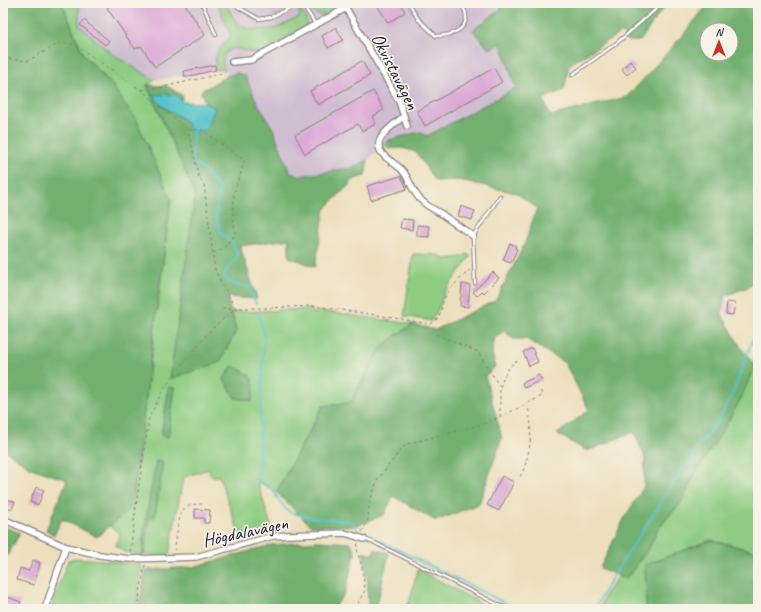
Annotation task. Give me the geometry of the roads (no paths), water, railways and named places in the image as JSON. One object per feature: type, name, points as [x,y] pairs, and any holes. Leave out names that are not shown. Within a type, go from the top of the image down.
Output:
[{"type":"street","name":"Okvistavägen","points":[[232,62],[251,60],[316,25],[345,5],[398,101],[407,126]]},
{"type":"street","points":[[404,116],[381,137],[379,143],[383,154],[401,169],[406,175],[413,191],[423,202],[473,236]]},
{"type":"street","name":"Högdalavägen","points":[[3,519],[66,547],[100,555],[129,559],[196,557],[273,536],[345,533],[362,538]]},
{"type":"street","points":[[45,609],[66,547]]},
{"type":"lane","points":[[202,3],[216,35]]},
{"type":"lane","points":[[236,3],[238,7],[259,19],[271,17],[300,3],[316,25]]},
{"type":"lane","points":[[409,3],[418,19],[436,36],[441,36],[459,31],[466,22],[466,12],[460,3]]},
{"type":"lane","points":[[572,75],[618,42],[663,3]]},
{"type":"lane","points":[[475,283],[473,236],[500,196]]},
{"type":"lane","name":"Högdalavägen","points":[[362,538],[375,543],[507,609]]},
{"type":"water","points":[[175,94],[183,102],[205,103],[215,108],[206,130],[191,132],[182,118],[165,109],[153,95]]},
{"type":"waterway","points":[[193,131],[193,161],[205,171],[220,189],[216,208],[217,220],[221,233],[231,241],[238,256],[227,269],[225,279],[234,284],[250,288],[256,304]]},
{"type":"waterway","points":[[259,315],[264,335],[258,480],[269,486],[283,506],[292,513],[318,518],[352,521],[358,531]]},
{"type":"waterway","points":[[595,609],[607,586],[680,473],[700,443],[718,422],[733,393],[758,325]]},
{"type":"waterway","points":[[364,533],[517,609]]}]
